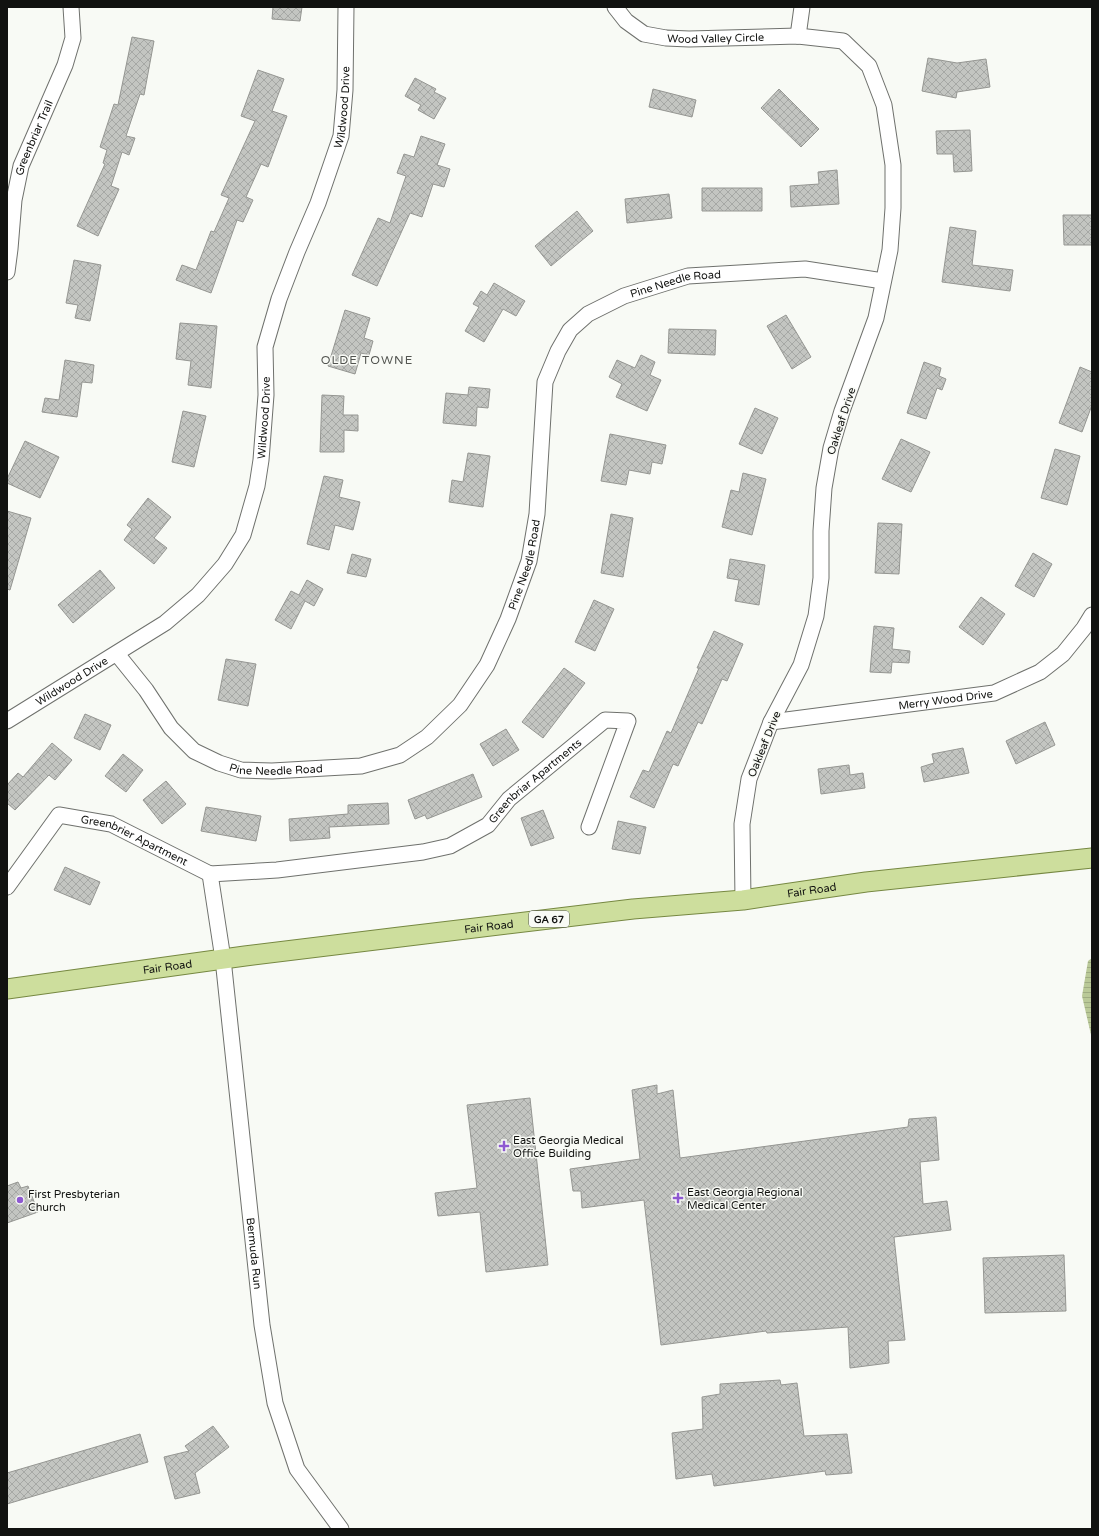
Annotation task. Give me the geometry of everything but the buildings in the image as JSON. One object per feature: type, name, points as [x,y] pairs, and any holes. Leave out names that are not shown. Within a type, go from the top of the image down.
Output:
[{"type":"main road","name":"Fair Road","points":[[7,989],[400,936],[633,909],[743,900],[866,882],[1092,858]]},
{"type":"street","name":"Greenbriar Trail","points":[[7,272],[14,200],[21,166],[65,65],[72,38],[71,7]]},
{"type":"street","name":"Wildwood Drive","points":[[7,721],[165,623],[198,595],[225,564],[243,535],[257,486],[261,460],[266,395],[265,346],[279,299],[296,252],[318,203],[340,136],[345,90],[346,7]]},
{"type":"street","name":"Wood Valley Circle","points":[[615,7],[626,21],[644,34],[666,38],[689,39],[798,36]]},
{"type":"street","points":[[798,36],[802,7]]},
{"type":"street","name":"Oakleaf Drive","points":[[743,900],[742,824],[749,779],[770,722],[802,665],[816,616],[821,578],[821,531],[824,488],[831,448],[842,411],[876,318],[890,250],[893,165],[884,105],[869,66],[844,41],[798,36]]},
{"type":"street","name":"Pine Needle Road","points":[[117,654],[146,690],[171,728],[194,751],[219,763],[241,770],[272,771],[361,766],[400,755],[427,738],[460,705],[487,665],[508,619],[529,561],[536,522],[545,382],[558,351],[570,330],[588,314],[624,296],[688,276],[805,270],[883,281]]},
{"type":"street","name":"Merry Wood Drive","points":[[770,722],[994,693],[1040,672],[1063,654],[1084,628],[1092,615]]},
{"type":"street","name":"Greenbriar Apartments","points":[[210,874],[284,869],[422,852],[450,846],[488,825],[509,799],[605,720],[628,721],[589,827]]},
{"type":"street","name":"Greenbrier Apartment","points":[[7,887],[59,814],[111,824],[210,874]]},
{"type":"street","points":[[210,874],[223,959]]},
{"type":"street","name":"Bermuda Run","points":[[223,959],[262,1325],[275,1403],[297,1469],[341,1529]]},
{"type":"shaded area","points":[[1092,958],[1092,1039],[1082,996],[1088,961]]},
{"type":"place","name":"East Georgia Medical Office Building","points":[[504,1146]]},
{"type":"place","name":"East Georgia Regional Medical Center","points":[[678,1198]]},
{"type":"place","name":"First Presbyterian Church","points":[[20,1200]]},
{"type":"district","name":"OLDE TOWNE","points":[[367,360]]}]
